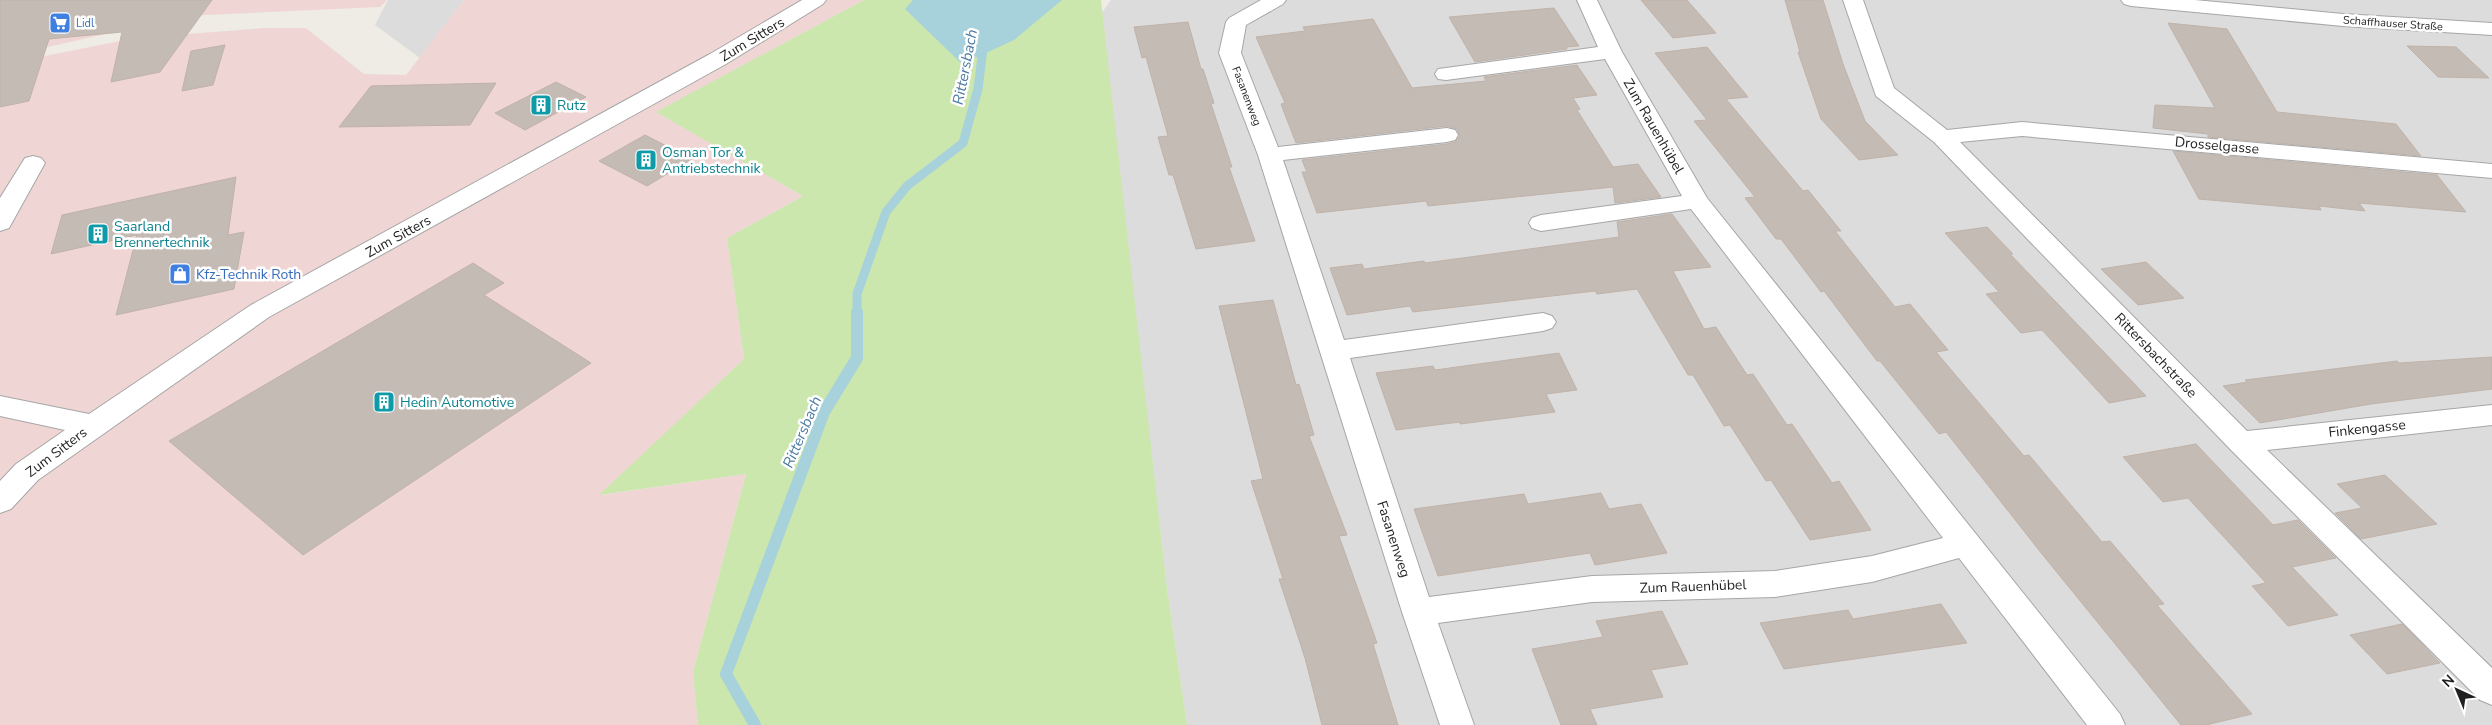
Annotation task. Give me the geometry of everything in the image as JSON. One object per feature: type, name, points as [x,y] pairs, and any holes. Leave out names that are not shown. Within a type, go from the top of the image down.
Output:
[{"type":"street","name":"Zum Sitters","points":[[0,501],[27,472],[260,311],[718,59],[816,0]]},
{"type":"street","name":"Fasanenweg","points":[[1276,0],[1236,22],[1230,53],[1270,155],[1418,612],[1457,725]]},
{"type":"street","name":"Zum Rauenhübel","points":[[1587,0],[1611,52],[1697,200],[2108,725]]},
{"type":"street","name":"Rittersbachstraße","points":[[1853,0],[1884,91],[1942,137],[2241,442],[2492,690]]},
{"type":"street","name":"Schaffhauser Straße","points":[[2131,0],[2489,32]]},
{"type":"street","name":"Schaffhauser Straße","points":[[2256,0],[2295,16]]},
{"type":"street","points":[[2325,0],[2343,20]]},
{"type":"street","points":[[1446,74],[1611,52]]},
{"type":"street","name":"Drosselgasse","points":[[1942,137],[2022,129],[2252,148],[2492,171]]},
{"type":"street","points":[[1270,155],[1447,135]]},
{"type":"street","points":[[0,223],[5,210],[33,163]]},
{"type":"street","points":[[1541,223],[1697,200]]},
{"type":"street","points":[[1334,351],[1543,322]]},
{"type":"street","points":[[0,406],[93,425]]},
{"type":"street","name":"Finkengasse","points":[[2241,442],[2492,415]]},
{"type":"street","name":"Zum Rauenhübel","points":[[1418,612],[1592,589],[1775,584],[1872,569],[1966,544]]},
{"type":"shaded area","points":[[0,0],[387,0],[380,7],[185,16],[0,56]]},
{"type":"shaded area","points":[[388,0],[464,0],[420,58],[375,25]]},
{"type":"shaded area","points":[[464,0],[864,0],[657,112],[803,196],[727,238],[744,359],[601,495],[746,474],[693,672],[698,725],[0,725],[0,65],[135,38],[265,28],[306,28],[364,74],[406,75]]},
{"type":"shaded area","points":[[1111,0],[2492,0],[2492,725],[1187,725],[1167,589],[1101,14]]},
{"type":"green space","points":[[864,0],[1101,0],[1167,589],[1187,725],[698,725],[693,672],[746,474],[599,495],[744,359],[727,238],[803,196],[656,112]]},
{"type":"water","points":[[913,0],[1062,0],[1014,40],[962,64],[905,9]]},
{"type":"building","points":[[0,0],[212,0],[160,72],[111,82],[122,32],[49,39],[29,101],[0,107]]},
{"type":"building","points":[[1641,0],[1687,0],[1716,33],[1673,38]]},
{"type":"building","points":[[1785,0],[1823,0],[1843,64],[1865,121],[1898,155],[1859,160],[1821,119],[1798,52],[1800,52]]},
{"type":"building","points":[[1554,8],[1579,46],[1475,62],[1449,17]]},
{"type":"building","points":[[1373,19],[1412,88],[1486,81],[1484,77],[1577,65],[1597,95],[1573,98],[1580,109],[1577,110],[1613,167],[1638,164],[1661,197],[1615,203],[1613,187],[1428,206],[1426,201],[1317,213],[1302,172],[1307,172],[1302,160],[1447,144],[1455,142],[1460,136],[1457,129],[1447,126],[1296,143],[1281,104],[1285,103],[1256,37],[1305,31],[1303,27]]},
{"type":"building","points":[[1188,22],[1201,69],[1203,69],[1214,103],[1211,104],[1232,167],[1229,167],[1255,241],[1196,249],[1173,175],[1169,175],[1158,137],[1168,136],[1146,57],[1142,58],[1134,27]]},
{"type":"building","points":[[2168,23],[2227,29],[2277,112],[2396,124],[2421,156],[2208,137],[2208,134],[2153,128],[2155,105],[2215,108]]},
{"type":"building","points":[[225,45],[213,85],[182,91],[191,51]]},
{"type":"building","points":[[2407,46],[2456,47],[2489,78],[2438,77]]},
{"type":"building","points":[[1707,47],[1748,97],[1726,99],[1803,191],[1808,190],[1841,231],[1835,231],[1895,307],[1910,304],[1948,350],[1936,352],[2024,456],[2029,455],[2102,542],[2110,541],[2164,604],[2157,605],[2252,714],[2206,725],[2181,725],[1946,432],[1939,434],[1880,361],[1877,361],[1824,291],[1821,292],[1781,239],[1776,239],[1745,198],[1755,197],[1694,121],[1707,120],[1655,53]]},
{"type":"building","name":"Rutz","points":[[556,82],[586,97],[525,130],[495,113]]},
{"type":"building","points":[[496,83],[470,125],[339,127],[371,86]]},
{"type":"building","name":"Osman Tor & Antriebstechnik","points":[[645,135],[692,159],[647,186],[599,161]]},
{"type":"building","points":[[2173,151],[2437,175],[2466,212],[2359,203],[2365,211],[2319,206],[2321,210],[2199,199]]},
{"type":"building","points":[[236,177],[228,235],[244,232],[234,289],[116,315],[137,235],[51,254],[62,215]]},
{"type":"building","points":[[1672,214],[1711,267],[1673,271],[1704,329],[1716,327],[1747,375],[1753,374],[1787,425],[1792,424],[1832,483],[1839,481],[1871,530],[1810,540],[1771,480],[1766,481],[1730,425],[1724,426],[1693,375],[1688,375],[1637,289],[1597,294],[1595,291],[1413,312],[1410,306],[1347,315],[1330,268],[1362,264],[1364,269],[1424,261],[1425,263],[1619,237],[1617,222]]},
{"type":"building","points":[[1987,227],[2013,254],[2010,254],[2146,396],[2109,403],[2042,330],[2021,333],[1986,294],[1999,292],[1945,233]]},
{"type":"building","points":[[2146,262],[2184,298],[2138,305],[2101,269]]},
{"type":"building","name":"Hedin Automotive","points":[[473,263],[504,283],[484,295],[591,363],[303,555],[169,441]]},
{"type":"building","points":[[1273,300],[1296,385],[1299,384],[1314,435],[1309,436],[1347,535],[1339,536],[1377,643],[1373,644],[1398,725],[1322,725],[1305,658],[1279,579],[1283,579],[1251,481],[1263,479],[1219,306]]},
{"type":"building","points":[[1559,353],[1577,390],[1546,394],[1555,412],[1460,424],[1460,422],[1396,430],[1376,373],[1433,366],[1435,370]]},
{"type":"building","points":[[2492,357],[2492,389],[2371,404],[2260,423],[2223,386],[2248,382],[2245,380],[2397,361],[2399,363]]},
{"type":"building","points":[[2196,444],[2273,525],[2298,520],[2336,558],[2292,567],[2338,615],[2288,626],[2252,586],[2266,583],[2188,498],[2163,502],[2123,457]]},
{"type":"building","points":[[2385,475],[2437,524],[2361,539],[2335,513],[2362,508],[2337,484]]},
{"type":"building","points":[[1601,493],[1609,509],[1641,504],[1667,553],[1595,565],[1590,553],[1438,576],[1414,509],[1524,494],[1528,504]]},
{"type":"building","points":[[1941,604],[1967,643],[1784,669],[1760,623],[1848,610],[1853,619]]},
{"type":"building","points":[[1662,611],[1688,664],[1651,670],[1663,697],[1590,709],[1597,725],[1561,725],[1532,649],[1603,637],[1596,621]]},
{"type":"building","points":[[2402,624],[2440,663],[2387,674],[2350,635]]},
{"type":"waterway","name":"Rittersbach","points":[[755,725],[726,674],[824,412],[857,358],[857,294],[886,212],[907,186],[963,143],[978,89],[984,41]]},
{"type":"place","name":"Lidl","points":[[60,23]]},
{"type":"place","name":"Rutz","points":[[541,105]]},
{"type":"place","name":"Osman Tor & Antriebstechnik","points":[[646,160]]},
{"type":"place","name":"Saarland Brennertechnik","points":[[98,234]]},
{"type":"place","name":"Kfz-Technik Roth","points":[[180,274]]},
{"type":"place","name":"Hedin Automotive","points":[[384,402]]}]
